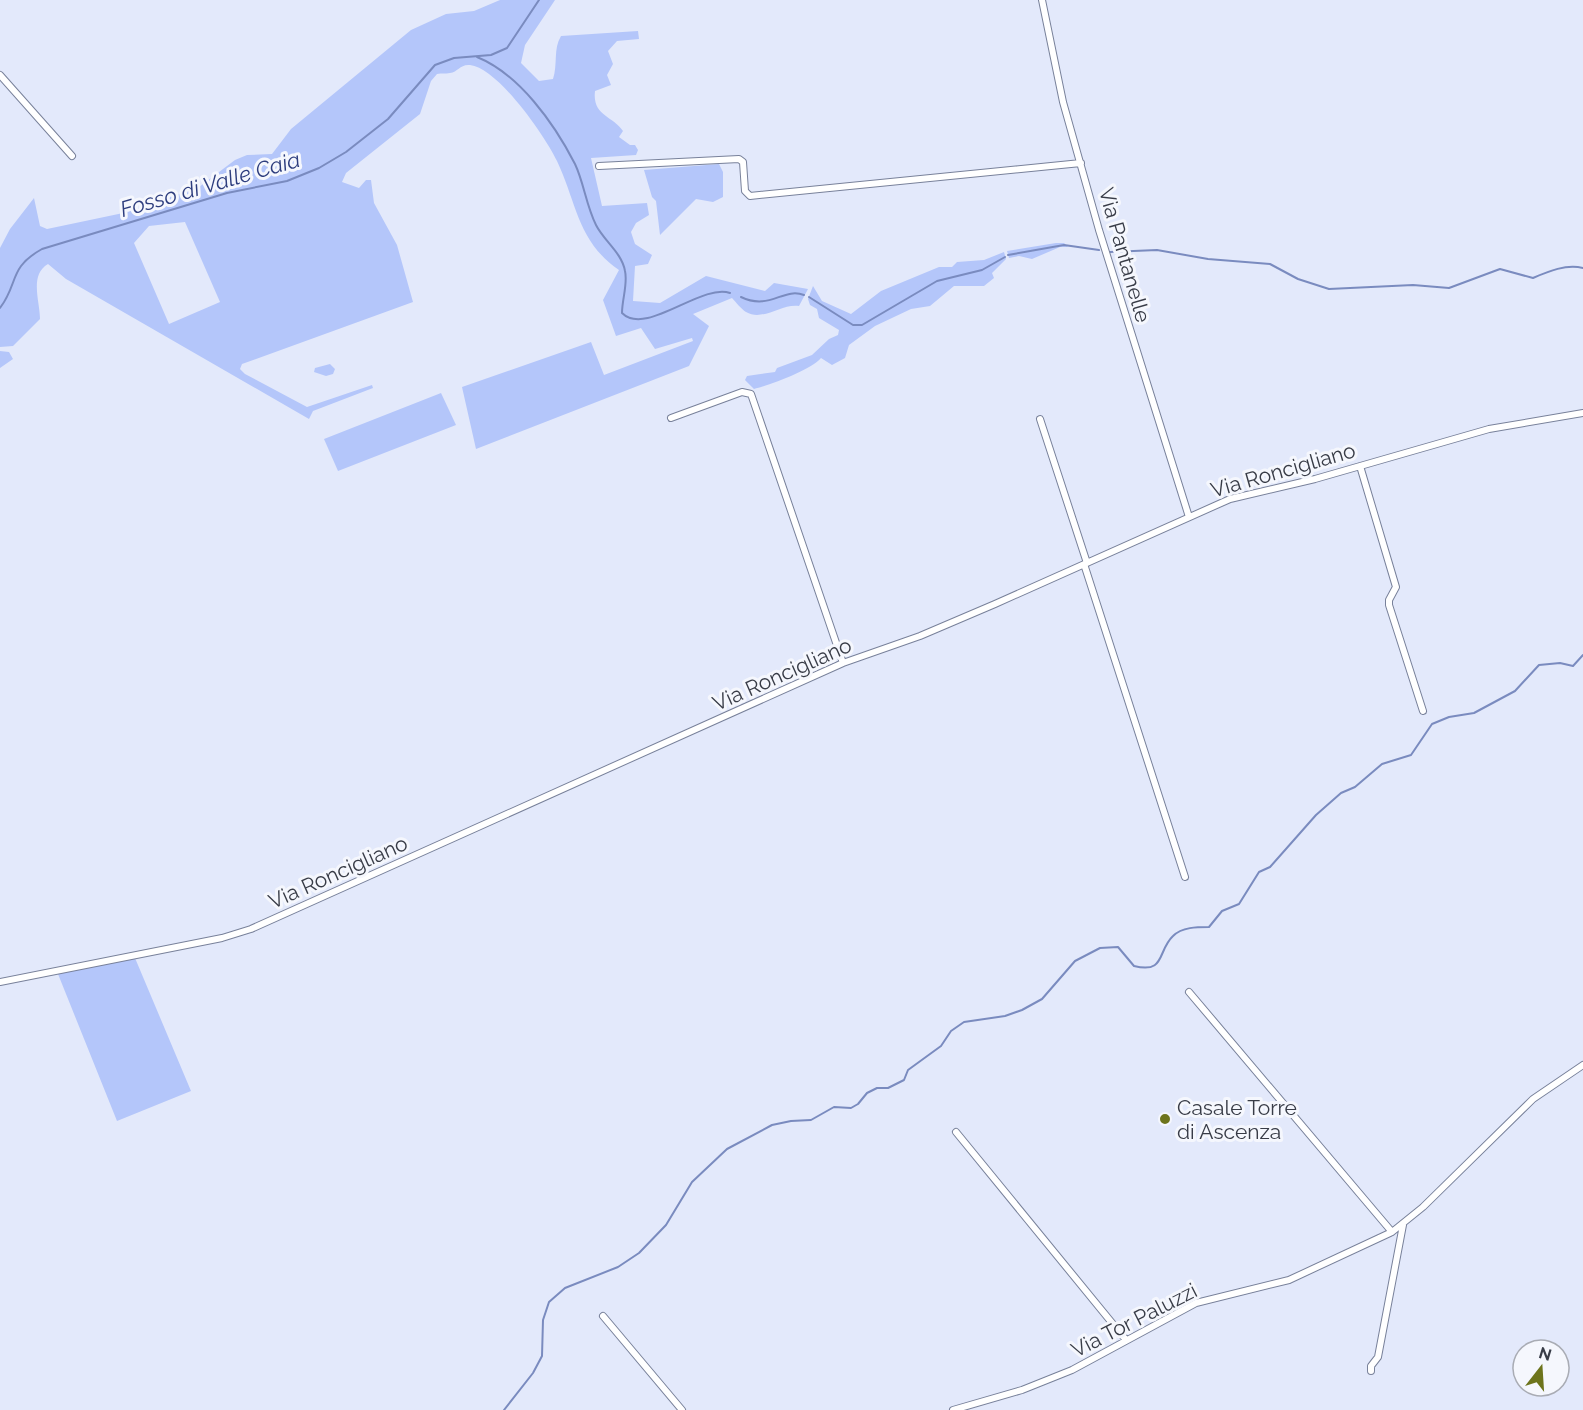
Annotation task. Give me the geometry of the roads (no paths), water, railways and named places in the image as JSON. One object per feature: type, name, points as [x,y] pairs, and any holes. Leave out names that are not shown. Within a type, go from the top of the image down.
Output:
[{"type":"street","name":"Via Pantanelle","points":[[1042,0],[1063,102],[1110,269],[1189,517]]},
{"type":"street","points":[[0,75],[72,156]]},
{"type":"street","points":[[599,166],[740,159],[743,162],[746,195],[750,196],[1081,163]]},
{"type":"street","points":[[671,418],[742,392],[751,394],[843,663]]},
{"type":"street","name":"Via Roncigliano","points":[[0,982],[222,938],[251,928],[843,663],[920,636],[1236,497],[1360,466],[1489,429],[1583,413]]},
{"type":"street","points":[[1041,419],[1185,877]]},
{"type":"street","points":[[1360,466],[1396,587],[1389,600],[1389,605],[1423,711]]},
{"type":"street","points":[[1190,992],[1392,1232]]},
{"type":"street","name":"Via Tor Paluzzi","points":[[953,1410],[1012,1393],[1063,1374],[1196,1303],[1289,1280],[1392,1232],[1403,1225],[1518,1113],[1554,1083],[1583,1065]]},
{"type":"street","points":[[956,1132],[1126,1340]]},
{"type":"street","points":[[1371,1371],[1371,1366],[1378,1357],[1403,1225]]},
{"type":"street","points":[[603,1316],[682,1410]]},
{"type":"waterway","name":"Fosso di Valle Caia","points":[[0,308],[19,269],[31,256],[42,249],[227,193],[287,181],[319,168],[346,152],[388,119],[435,65],[454,58],[491,55],[507,48],[539,0]]},
{"type":"waterway","points":[[477,57],[507,75],[521,88],[557,132],[578,171],[596,225],[623,265],[626,281],[622,313],[632,319],[645,319],[704,295],[718,292],[730,293]]},
{"type":"waterway","points":[[1008,255],[1064,245],[1099,250]]},
{"type":"waterway","points":[[1110,252],[1157,250],[1208,259],[1270,264],[1298,279],[1329,289],[1413,285],[1449,288],[1500,269],[1533,278],[1564,268],[1583,268]]},
{"type":"waterway","points":[[809,297],[853,325],[862,325],[937,281],[982,270],[1005,257]]},
{"type":"waterway","points":[[741,297],[751,301],[760,301],[796,293],[804,295]]},
{"type":"waterway","points":[[504,1410],[533,1373],[542,1356],[543,1320],[549,1302],[565,1288],[618,1267],[639,1253],[666,1225],[692,1182],[727,1149],[772,1125],[811,1120],[834,1107],[851,1108],[858,1104],[867,1093],[877,1088],[888,1088],[904,1080],[908,1070],[941,1046],[951,1031],[964,1022],[1005,1016],[1022,1010],[1042,999],[1075,961],[1100,948],[1118,947],[1134,966],[1151,967],[1160,960],[1168,942],[1177,933],[1190,928],[1209,927],[1222,911],[1239,904],[1259,872],[1270,867],[1316,815],[1341,793],[1355,787],[1382,764],[1411,755],[1432,724],[1449,717],[1474,713],[1515,691],[1539,665],[1560,663],[1573,666],[1583,655]]},
{"type":"place","name":"Casale Torre di Ascenza","points":[[1165,1119]]}]
